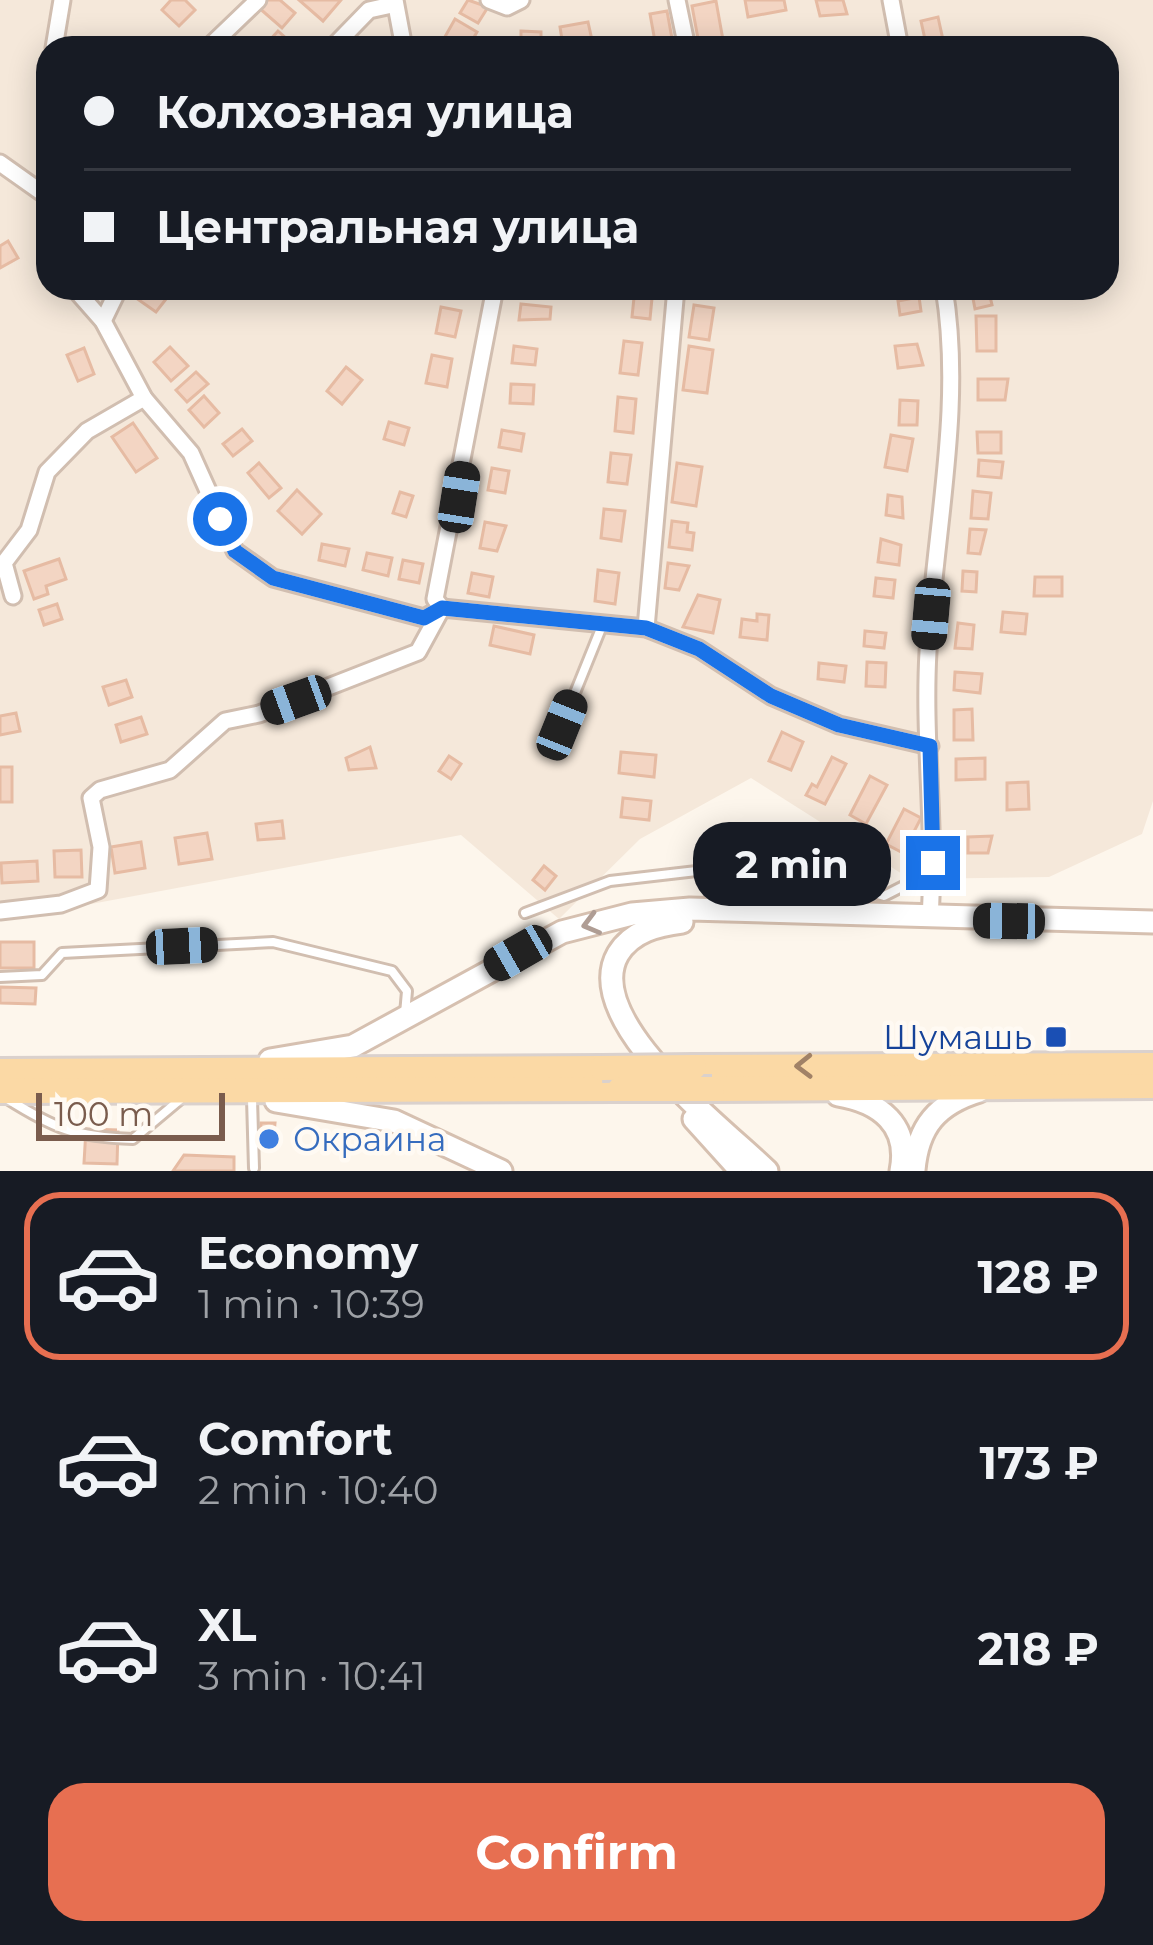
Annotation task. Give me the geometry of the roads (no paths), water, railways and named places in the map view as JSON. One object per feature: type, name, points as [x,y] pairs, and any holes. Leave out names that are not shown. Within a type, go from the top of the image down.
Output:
[{"type":"main road","points":[[690,909],[627,931],[603,960],[599,992],[606,1019],[632,1057],[741,1171]]},
{"type":"main road","points":[[167,1070],[329,1054],[562,932],[632,914],[690,909],[1153,922]]},
{"type":"main road","points":[[767,1171],[632,1036],[611,989],[616,958],[633,938],[664,924],[849,926],[923,916]]},
{"type":"main road","points":[[0,1071],[694,1067],[914,1076],[1150,1070]]},
{"type":"main road","points":[[0,1093],[796,1088],[914,1076],[997,1086],[1150,1070]]},
{"type":"main road","points":[[914,1171],[919,1139],[939,1109],[997,1086]]},
{"type":"main road","points":[[796,1088],[860,1099],[880,1108],[900,1136],[901,1171]]},
{"type":"main road","points":[[195,1090],[310,1102],[394,1121],[501,1171]]},
{"type":"street","points":[[56,36],[62,0]]},
{"type":"street","points":[[220,36],[257,0]]},
{"type":"street","points":[[489,0],[507,7],[521,0]]},
{"type":"street","points":[[677,0],[684,36]]},
{"type":"street","points":[[891,0],[898,36]]},
{"type":"street","points":[[344,36],[369,10],[393,2],[401,36]]},
{"type":"street","points":[[0,163],[36,187]]},
{"type":"street","points":[[85,300],[103,321],[144,398],[191,453],[235,551],[273,578],[424,618],[442,608],[646,628],[699,649],[771,696],[839,725],[930,746]]},
{"type":"street","points":[[103,321],[113,300]]},
{"type":"street","points":[[442,608],[435,599],[459,497],[493,300]]},
{"type":"street","points":[[646,628],[674,300]]},
{"type":"street","points":[[923,916],[933,872],[927,656],[950,405],[945,300]]},
{"type":"street","points":[[13,596],[4,563],[28,530],[40,481],[87,431],[144,398]]},
{"type":"street","points":[[0,911],[61,904],[98,890],[101,847],[91,798],[100,790],[170,770],[225,721],[277,707],[418,652],[442,608]]},
{"type":"lane","points":[[562,725],[603,624]]},
{"type":"lane","points":[[525,914],[610,881],[714,869],[787,867],[884,896],[933,872]]},
{"type":"lane","points":[[0,977],[43,975],[62,953],[273,942],[392,971],[407,991],[404,1017]]},
{"type":"lane","points":[[0,1093],[57,1130],[80,1137],[133,1139],[195,1090]]},
{"type":"lane","points":[[252,1099],[254,1168]]},
{"type":"place","name":"Шумашь","points":[[1056,1037]]},
{"type":"place","name":"Окраина","points":[[269,1139]]}]
